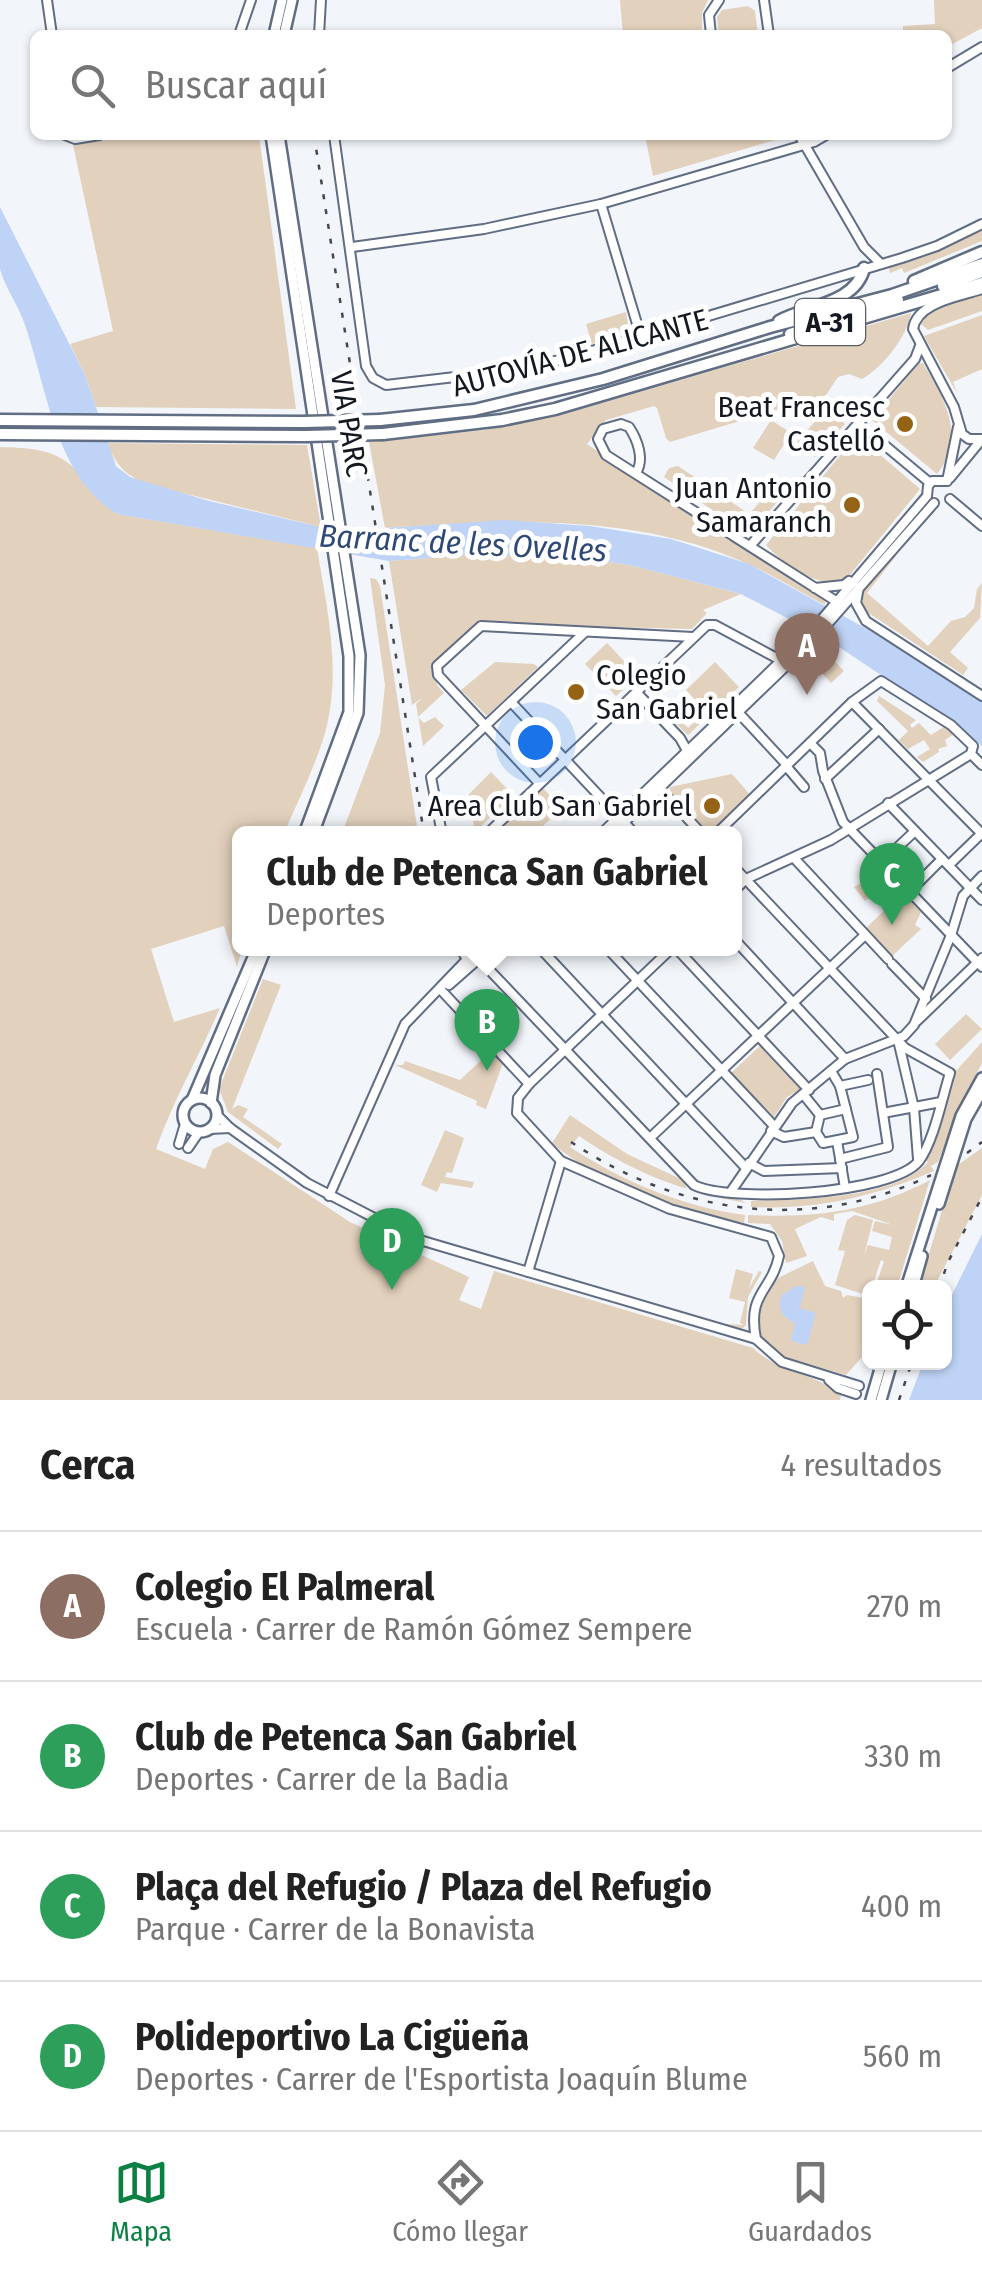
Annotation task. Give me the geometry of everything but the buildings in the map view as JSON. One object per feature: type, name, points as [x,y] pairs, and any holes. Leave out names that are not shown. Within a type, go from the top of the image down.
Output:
[{"type":"highway","points":[[853,304],[982,252]]},
{"type":"highway","name":"AUTOVÍA DE ALICANTE","points":[[0,420],[380,420],[499,405],[892,295],[982,264]]},
{"type":"highway","points":[[770,327],[849,290],[862,278],[864,268]]},
{"type":"highway","name":"A-31","points":[[695,368],[982,272]]},
{"type":"highway","points":[[695,368],[982,286]]},
{"type":"highway","name":"AUTOVÍA DE ALICANTE","points":[[0,434],[383,434],[519,416],[608,395],[695,368]]},
{"type":"main road","points":[[275,30],[282,0]]},
{"type":"main road","points":[[285,30],[292,0]]},
{"type":"main road","name":"VIA PARC","points":[[272,140],[342,574],[360,655],[358,714],[316,826]]},
{"type":"main road","name":"VIA PARC","points":[[280,140],[328,485]]},
{"type":"main road","name":"VIA PARC","points":[[307,826],[349,712],[342,574]]},
{"type":"main road","points":[[255,956],[252,972],[215,1075],[212,1103],[216,1115],[204,1130],[185,1124],[183,1113],[192,1100],[252,972],[261,956]]},
{"type":"main road","points":[[912,1280],[961,1116],[982,1078]]},
{"type":"main road","points":[[913,1280],[966,1119],[982,1091]]},
{"type":"main road","points":[[192,1100],[212,1103]]},
{"type":"main road","points":[[877,1396],[880,1370]]},
{"type":"main road","points":[[877,1396],[888,1370]]},
{"type":"main road","points":[[858,1390],[877,1378]]},
{"type":"main road","points":[[858,1390],[877,1396]]},
{"type":"street","points":[[48,0],[51,30]]},
{"type":"street","points":[[241,30],[252,0]]},
{"type":"street","points":[[319,30],[321,0]]},
{"type":"street","points":[[711,30],[709,15],[719,0]]},
{"type":"street","points":[[764,0],[768,30]]},
{"type":"street","points":[[952,65],[982,47]]},
{"type":"street","points":[[335,140],[368,372],[386,385],[454,380],[565,359],[937,246],[982,224]]},
{"type":"street","points":[[802,140],[864,248],[880,264]]},
{"type":"street","points":[[352,248],[484,229],[601,204],[814,140]]},
{"type":"street","points":[[601,204],[640,337]]},
{"type":"street","points":[[864,248],[864,268]]},
{"type":"street","points":[[982,286],[921,312],[912,329],[966,437],[982,439]]},
{"type":"street","points":[[750,546],[916,358],[920,346]]},
{"type":"street","points":[[931,500],[942,504],[950,499],[952,491],[947,481],[958,422]]},
{"type":"street","points":[[840,603],[859,588],[931,500],[930,483],[858,423]]},
{"type":"street","points":[[636,472],[641,465],[640,456],[628,427],[621,424],[603,429],[598,439],[606,454],[840,603]]},
{"type":"street","points":[[947,481],[982,439]]},
{"type":"street","points":[[930,483],[938,479],[947,481]]},
{"type":"street","points":[[950,499],[982,526]]},
{"type":"street","points":[[617,826],[813,635],[861,573],[931,500]]},
{"type":"street","points":[[815,588],[844,585],[861,573]]},
{"type":"street","points":[[859,588],[856,603],[866,621],[982,695]]},
{"type":"street","points":[[498,826],[706,624],[715,624],[781,662]]},
{"type":"street","points":[[539,784],[437,670],[481,626],[693,637]]},
{"type":"street","points":[[440,826],[431,777],[585,632]]},
{"type":"street","points":[[736,709],[807,646],[813,635]]},
{"type":"street","points":[[781,662],[807,646]]},
{"type":"street","points":[[724,826],[852,702],[882,680],[952,726],[973,746],[971,754],[831,840],[742,883]]},
{"type":"street","points":[[637,693],[689,755]]},
{"type":"street","points":[[511,702],[627,826]]},
{"type":"street","points":[[852,702],[982,834],[910,891]]},
{"type":"street","points":[[736,709],[804,787]]},
{"type":"street","points":[[826,780],[880,729]]},
{"type":"street","points":[[467,959],[480,959],[694,1185],[723,1194],[732,1190],[792,1102],[844,1059],[898,1040],[980,963],[844,822],[826,780],[820,752],[810,743]]},
{"type":"street","points":[[971,754],[982,765]]},
{"type":"street","points":[[612,826],[660,788],[689,755]]},
{"type":"street","points":[[660,788],[695,826]]},
{"type":"street","points":[[888,803],[982,900]]},
{"type":"street","points":[[882,862],[915,831]]},
{"type":"street","points":[[794,858],[933,1006]]},
{"type":"street","points":[[732,1190],[749,1195],[845,1188],[898,1176],[917,1164],[925,1151],[950,1073],[898,1040],[742,876]]},
{"type":"street","points":[[914,1024],[963,896],[982,876]]},
{"type":"street","points":[[651,1138],[866,935]]},
{"type":"street","points":[[742,949],[844,1059]]},
{"type":"street","points":[[441,990],[470,956]]},
{"type":"street","points":[[329,1196],[405,1024],[483,956]]},
{"type":"street","points":[[547,956],[601,1017],[748,1166],[764,1171],[841,1164],[888,1147],[878,1074]]},
{"type":"street","points":[[615,956],[773,1128],[784,1137],[816,1132]]},
{"type":"street","points":[[665,956],[529,1084],[518,1098],[517,1113],[561,1160],[670,1209],[771,1237],[778,1248],[778,1261],[756,1298],[756,1339]]},
{"type":"street","points":[[682,956],[806,1092],[820,1115],[816,1132],[823,1143],[853,1137],[840,1086],[831,1071]]},
{"type":"street","points":[[441,990],[529,1084]]},
{"type":"street","points":[[898,1040],[914,1108],[917,1164]]},
{"type":"street","points":[[840,1086],[868,1080]]},
{"type":"street","points":[[883,1112],[940,1102]]},
{"type":"street","points":[[820,1115],[846,1109]]},
{"type":"street","points":[[216,1115],[329,1196],[429,1245],[756,1339],[782,1362],[858,1390]]},
{"type":"street","points":[[185,1124],[184,1146],[204,1130],[230,1128]]},
{"type":"street","points":[[837,1141],[845,1188]]},
{"type":"street","points":[[528,1272],[561,1160]]},
{"type":"shaded area","points":[[620,0],[708,0],[702,13],[702,30],[623,30]]},
{"type":"shaded area","points":[[934,0],[982,0],[982,28],[952,44],[952,30],[903,30],[903,26],[935,24]]},
{"type":"shaded area","points":[[748,6],[755,11],[757,30],[718,30],[717,17],[722,10]]},
{"type":"shaded area","points":[[106,140],[260,140],[296,409],[96,407],[70,344],[113,331],[73,145]]},
{"type":"shaded area","points":[[646,140],[775,140],[653,176]]},
{"type":"shaded area","points":[[982,227],[982,241],[904,273],[902,268],[890,273],[888,265]]},
{"type":"shaded area","points":[[982,292],[982,311],[928,330],[917,321],[938,306]]},
{"type":"shaded area","points":[[626,312],[628,325],[624,333],[592,344],[586,324]]},
{"type":"shaded area","points":[[911,313],[900,340],[879,367],[862,379],[849,374],[838,377],[826,395],[670,442],[654,406],[606,420],[587,444],[729,541],[735,539],[825,601],[825,605],[750,565],[662,536],[616,528],[523,522],[385,528],[369,442],[485,430],[571,412]]},
{"type":"shaded area","points":[[982,315],[982,369],[953,382],[957,393],[924,336]]},
{"type":"shaded area","points":[[923,363],[944,403],[951,432],[951,446],[937,474],[872,420],[918,364]]},
{"type":"shaded area","points":[[823,404],[845,424],[815,457],[797,442],[825,410],[814,417],[805,410]]},
{"type":"shaded area","points":[[771,420],[791,433],[774,460],[753,448]]},
{"type":"shaded area","name":"Juan Antonio Samaranch","points":[[857,435],[920,489],[849,576],[839,581],[816,580],[783,561],[766,545]]},
{"type":"shaded area","points":[[107,443],[307,445],[321,527],[150,485],[123,470]]},
{"type":"shaded area","points":[[0,447],[39,450],[58,456],[117,514],[317,548],[333,663],[330,710],[316,758],[287,826],[232,826],[232,951],[224,926],[151,949],[174,1022],[220,1008],[156,1149],[205,1169],[213,1149],[228,1142],[350,1222],[469,1277],[459,1300],[481,1309],[494,1271],[753,1348],[774,1363],[820,1382],[841,1396],[840,1400],[0,1400]]},
{"type":"shaded area","points":[[678,466],[749,514],[767,494],[778,501],[746,533],[664,477],[669,468]]},
{"type":"shaded area","points":[[892,554],[896,556],[867,593],[928,646],[951,621],[965,617],[974,608],[982,583],[980,618],[950,652],[968,668],[963,675],[864,610],[861,593]]},
{"type":"shaded area","points":[[472,555],[591,559],[741,594],[703,610],[707,613],[692,629],[475,624],[435,664],[437,685],[444,693],[418,717],[416,704],[422,698],[412,705],[389,561]]},
{"type":"shaded area","points":[[370,578],[380,586],[417,826],[345,826],[380,733],[385,685]]},
{"type":"shaded area","points":[[821,641],[826,643],[822,648],[844,671],[831,683],[809,659],[803,659]]},
{"type":"shaded area","points":[[607,643],[638,676],[616,696],[585,664]]},
{"type":"shaded area","points":[[495,662],[538,667],[487,716],[461,690]]},
{"type":"shaded area","points":[[715,662],[739,687],[688,735],[658,706],[662,702],[688,728],[705,711],[686,690]]},
{"type":"shaded area","points":[[879,696],[916,720],[910,725],[912,728],[919,723],[931,735],[944,727],[954,734],[945,740],[947,746],[923,762],[917,757],[930,749],[924,740],[908,749],[899,740],[908,731],[877,701]]},
{"type":"shaded area","points":[[418,717],[424,723],[435,717],[444,726],[423,746]]},
{"type":"shaded area","points":[[491,772],[513,795],[481,826],[474,826],[469,794]]},
{"type":"shaded area","name":"Area Club San Gabriel","points":[[732,774],[752,797],[721,826],[701,826],[669,792],[670,787]]},
{"type":"shaded area","points":[[542,787],[562,809],[543,826],[503,824]]},
{"type":"shaded area","points":[[888,880],[921,912],[915,925],[921,929],[892,956],[866,928],[894,901],[885,893],[865,901],[854,887],[865,881],[874,888],[883,883],[888,890],[893,887]]},
{"type":"shaded area","points":[[263,979],[281,985],[232,1109],[238,1105],[248,1109],[243,1117],[282,1144],[278,1149],[228,1112],[219,1089]]},
{"type":"shaded area","points":[[966,1014],[982,1029],[950,1060],[935,1044]]},
{"type":"shaded area","points":[[982,1042],[982,1063],[938,1162],[931,1166],[934,1171],[844,1200],[751,1207],[751,1201],[870,1191],[913,1175],[928,1162],[924,1160],[956,1071]]},
{"type":"shaded area","points":[[760,1046],[801,1089],[787,1097],[774,1117],[731,1073]]},
{"type":"shaded area","points":[[491,1051],[503,1063],[486,1109],[476,1105],[477,1101],[395,1065],[405,1061],[460,1080]]},
{"type":"shaded area","points":[[570,1115],[627,1154],[683,1180],[687,1189],[638,1170],[579,1136],[570,1147],[653,1191],[698,1206],[745,1215],[744,1223],[643,1194],[594,1172],[552,1143]]},
{"type":"shaded area","points":[[445,1130],[464,1138],[452,1173],[447,1172],[445,1177],[474,1182],[472,1188],[441,1183],[437,1192],[421,1185]]},
{"type":"shaded area","points":[[982,1148],[982,1195],[938,1280],[921,1280],[955,1167]]},
{"type":"shaded area","points":[[930,1180],[899,1280],[878,1280],[884,1262],[881,1260],[874,1280],[862,1280],[862,1294],[835,1285],[845,1251],[838,1250],[847,1220],[855,1215],[873,1220],[864,1256],[868,1245],[889,1250],[892,1237],[872,1231],[875,1221],[893,1225],[852,1211],[834,1214],[834,1221],[821,1217],[795,1229],[807,1256],[786,1263],[782,1241],[770,1224],[748,1223],[748,1215],[842,1211]]},
{"type":"shaded area","points":[[690,1190],[739,1199],[746,1203],[723,1198]]},
{"type":"shaded area","points":[[813,1261],[825,1286],[841,1291],[843,1298],[862,1298],[862,1357],[846,1375],[775,1353],[761,1335],[761,1299],[778,1278]]},
{"type":"shaded area","points":[[736,1269],[753,1274],[749,1288],[762,1272],[748,1297],[746,1325],[742,1329],[723,1324],[744,1325],[740,1323],[745,1302],[729,1298]]},
{"type":"water","name":"Barranc de les Ovelles","points":[[0,207],[85,375],[116,466],[130,477],[209,501],[321,527],[385,528],[505,520],[590,526],[671,539],[749,564],[916,656],[982,699],[982,746],[824,637],[741,594],[591,559],[472,555],[389,561],[117,514],[96,498],[80,477],[56,429],[25,325],[0,269]]},
{"type":"water","points":[[982,1234],[982,1400],[909,1400],[920,1370],[952,1370],[952,1295]]},
{"type":"water","points":[[796,1286],[805,1287],[800,1308],[816,1313],[807,1345],[791,1341],[795,1323],[780,1308],[782,1295]]},
{"type":"railway","points":[[315,140],[423,826]]},
{"type":"railway","points":[[571,1142],[656,1186],[701,1200],[747,1208],[793,1210],[839,1205],[886,1194],[931,1175]]},
{"type":"railway","points":[[967,1153],[982,1142]]},
{"type":"railway","points":[[942,1280],[982,1197]]},
{"type":"railway","points":[[899,1400],[909,1370]]},
{"type":"place","name":"Beat Francesc Castelló","points":[[905,424]]},
{"type":"place","name":"Juan Antonio Samaranch","points":[[852,505]]},
{"type":"place","name":"Colegio San Gabriel","points":[[576,692]]},
{"type":"place","name":"Colegio El Palmeral","points":[[807,695]]},
{"type":"place","name":"Area Club San Gabriel","points":[[712,806]]},
{"type":"place","name":"Plaça del Refugio / Plaza del Refugio","points":[[892,925]]},
{"type":"place","name":"Club de Petenca San Gabriel","points":[[487,1071]]},
{"type":"place","name":"Polideportivo La Cigüeña","points":[[392,1290]]}]
